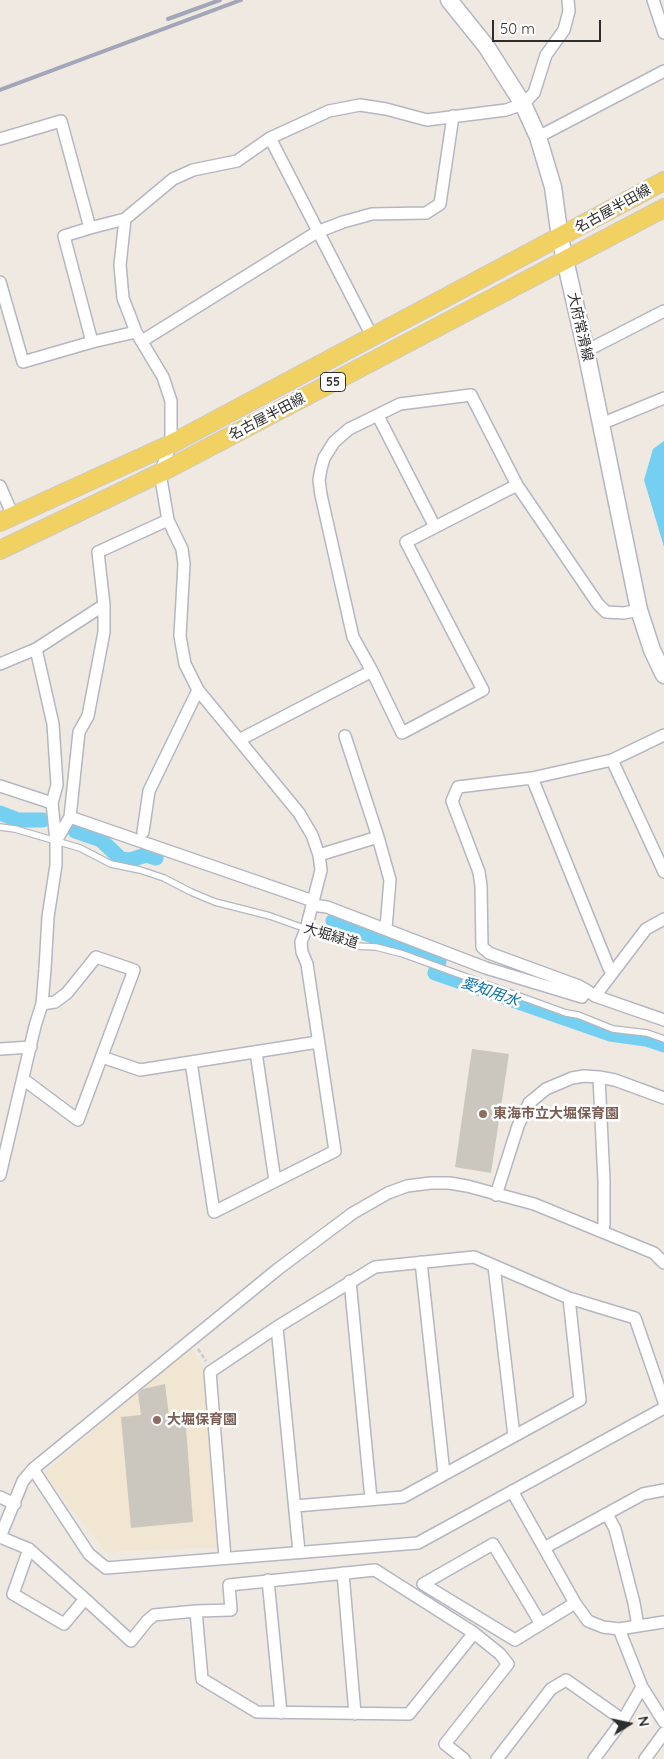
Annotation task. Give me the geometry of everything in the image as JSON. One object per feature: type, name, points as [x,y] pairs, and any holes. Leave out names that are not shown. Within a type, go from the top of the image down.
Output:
[{"type":"main road","name":"大府常滑線","points":[[449,0],[486,46],[523,104],[538,137],[553,187],[560,238],[586,350],[639,610],[652,650],[664,675]]},
{"type":"main road","name":"名古屋半田線","points":[[6,519],[171,444],[664,182]]},
{"type":"main road","name":"名古屋半田線","points":[[0,550],[160,473],[664,208]]},
{"type":"street","points":[[92,342],[64,236],[125,219],[172,179],[193,170],[237,161],[270,138],[329,111],[360,105],[386,109],[427,120],[506,110],[523,104],[534,93],[546,55],[564,30],[569,11],[568,0]]},
{"type":"street","points":[[653,0],[664,33]]},
{"type":"street","points":[[538,137],[664,71]]},
{"type":"street","points":[[0,282],[23,362],[92,342],[139,337],[318,232],[372,214],[426,212],[440,204],[453,116]]},
{"type":"street","points":[[0,138],[61,121],[90,228]]},
{"type":"street","points":[[270,138],[372,336]]},
{"type":"street","points":[[125,219],[120,265],[123,298],[139,337],[163,377],[171,401],[171,444],[160,473],[168,520],[182,549],[184,564],[180,636],[184,664],[198,690],[299,813],[312,835],[319,855],[321,870],[301,942],[302,952],[307,964],[335,1151],[214,1212],[190,1062]]},
{"type":"street","points":[[586,350],[664,311]]},
{"type":"street","points":[[517,485],[406,542],[483,690],[402,733],[353,637],[321,495],[319,480],[324,458],[334,442],[349,429],[400,404],[471,395],[517,485],[598,604],[606,612],[624,614],[639,610]]},
{"type":"street","points":[[601,424],[664,398]]},
{"type":"street","points":[[378,416],[435,527]]},
{"type":"street","points":[[0,486],[6,519]]},
{"type":"street","points":[[56,841],[70,817],[79,732],[88,716],[104,632],[104,605],[98,552],[168,520]]},
{"type":"street","points":[[0,664],[36,649],[104,605]]},
{"type":"street","points":[[0,1175],[42,1004],[46,969],[48,918],[56,865],[56,841],[52,803],[56,785],[53,724],[36,649]]},
{"type":"street","points":[[239,740],[372,671]]},
{"type":"street","points":[[142,832],[148,790],[198,690]]},
{"type":"street","points":[[345,736],[389,870],[390,880],[386,928]]},
{"type":"street","points":[[664,736],[612,760],[532,778],[458,787],[452,801],[479,872],[482,947],[489,953],[664,1020]]},
{"type":"street","points":[[612,760],[664,872]]},
{"type":"street","points":[[532,778],[609,968],[614,972]]},
{"type":"street","points":[[0,786],[52,803]]},
{"type":"street","points":[[70,817],[386,928],[486,968],[582,996],[590,993],[614,972],[646,929],[664,919]]},
{"type":"street","points":[[319,855],[378,837]]},
{"type":"street","points":[[23,1078],[78,1120],[134,970],[96,957],[67,993],[55,1002],[42,1004]]},
{"type":"street","points":[[102,1058],[140,1070],[318,1042]]},
{"type":"street","points":[[0,1048],[31,1047]]},
{"type":"street","points":[[256,1052],[276,1181]]},
{"type":"street","points":[[496,1195],[518,1126],[529,1103],[546,1089],[559,1082],[584,1076],[598,1077],[615,1080],[664,1098]]},
{"type":"street","points":[[598,1077],[604,1181],[604,1225],[602,1231]]},
{"type":"street","points":[[464,1759],[445,1744],[508,1664],[500,1654],[474,1633],[375,1570],[229,1585],[231,1610],[154,1615],[132,1641],[29,1549],[0,1537],[23,1482],[33,1469],[278,1270],[353,1213],[388,1193],[407,1186],[431,1182],[467,1186],[534,1204],[654,1252],[664,1261]]},
{"type":"street","points":[[225,1558],[210,1372],[350,1280],[375,1267],[474,1257],[569,1298],[635,1318],[664,1402]]},
{"type":"street","points":[[421,1262],[444,1474]]},
{"type":"street","points":[[494,1266],[514,1436]]},
{"type":"street","points":[[350,1280],[371,1499]]},
{"type":"street","points":[[295,1506],[403,1497],[580,1400],[569,1298]]},
{"type":"street","points":[[277,1327],[299,1552]]},
{"type":"street","points":[[33,1469],[89,1554],[106,1568],[418,1542],[664,1408]]},
{"type":"street","points":[[544,1548],[643,1494],[664,1490]]},
{"type":"street","points":[[512,1491],[575,1603],[588,1621],[603,1627],[618,1629],[664,1622]]},
{"type":"street","points":[[0,1497],[15,1504]]},
{"type":"street","points":[[607,1514],[616,1529],[638,1626]]},
{"type":"street","points":[[541,1624],[493,1544],[423,1584],[515,1640],[541,1624],[575,1603]]},
{"type":"street","points":[[29,1549],[12,1594],[64,1624],[85,1600]]},
{"type":"street","points":[[343,1573],[355,1714]]},
{"type":"street","points":[[268,1580],[280,1713]]},
{"type":"street","points":[[196,1611],[202,1679],[257,1712],[409,1714],[474,1633]]},
{"type":"street","points":[[618,1629],[642,1687],[664,1722]]},
{"type":"street","points":[[497,1759],[551,1689],[566,1680],[623,1720]]},
{"type":"street","points":[[594,1759],[623,1720],[642,1687]]},
{"type":"street","points":[[645,1759],[664,1733]]},
{"type":"lane","name":"大堀緑道","points":[[0,827],[15,828],[80,848],[111,864],[140,870],[164,878],[215,902],[270,916],[354,946],[376,948],[408,955],[566,1013],[578,1015],[612,1029],[647,1033],[664,1039]]},
{"type":"path","points":[[192,1339],[212,1370]]},
{"type":"shaded area","name":"大堀保育園","points":[[191,1347],[203,1368],[221,1547],[106,1552],[44,1473]]},
{"type":"water","points":[[664,441],[664,547],[644,480],[653,449]]},
{"type":"building","points":[[472,1049],[509,1054],[491,1173],[455,1167]]},
{"type":"building","points":[[165,1384],[169,1416],[185,1413],[193,1522],[131,1528],[121,1417],[141,1415],[138,1393],[143,1389]]},
{"type":"waterway","name":"愛知用水","points":[[0,813],[18,820],[43,820]]},
{"type":"waterway","name":"愛知用水","points":[[75,831],[101,840],[121,859],[130,860],[146,855],[156,858]]},
{"type":"waterway","name":"愛知用水","points":[[333,921],[439,961],[435,973],[610,1034],[646,1039],[664,1045]]},
{"type":"railway","points":[[168,19],[220,0]]},
{"type":"railway","points":[[0,90],[241,0]]},
{"type":"place","name":"東海市立大堀保育園","points":[[483,1114]]},
{"type":"place","name":"大堀保育園","points":[[157,1420]]}]
